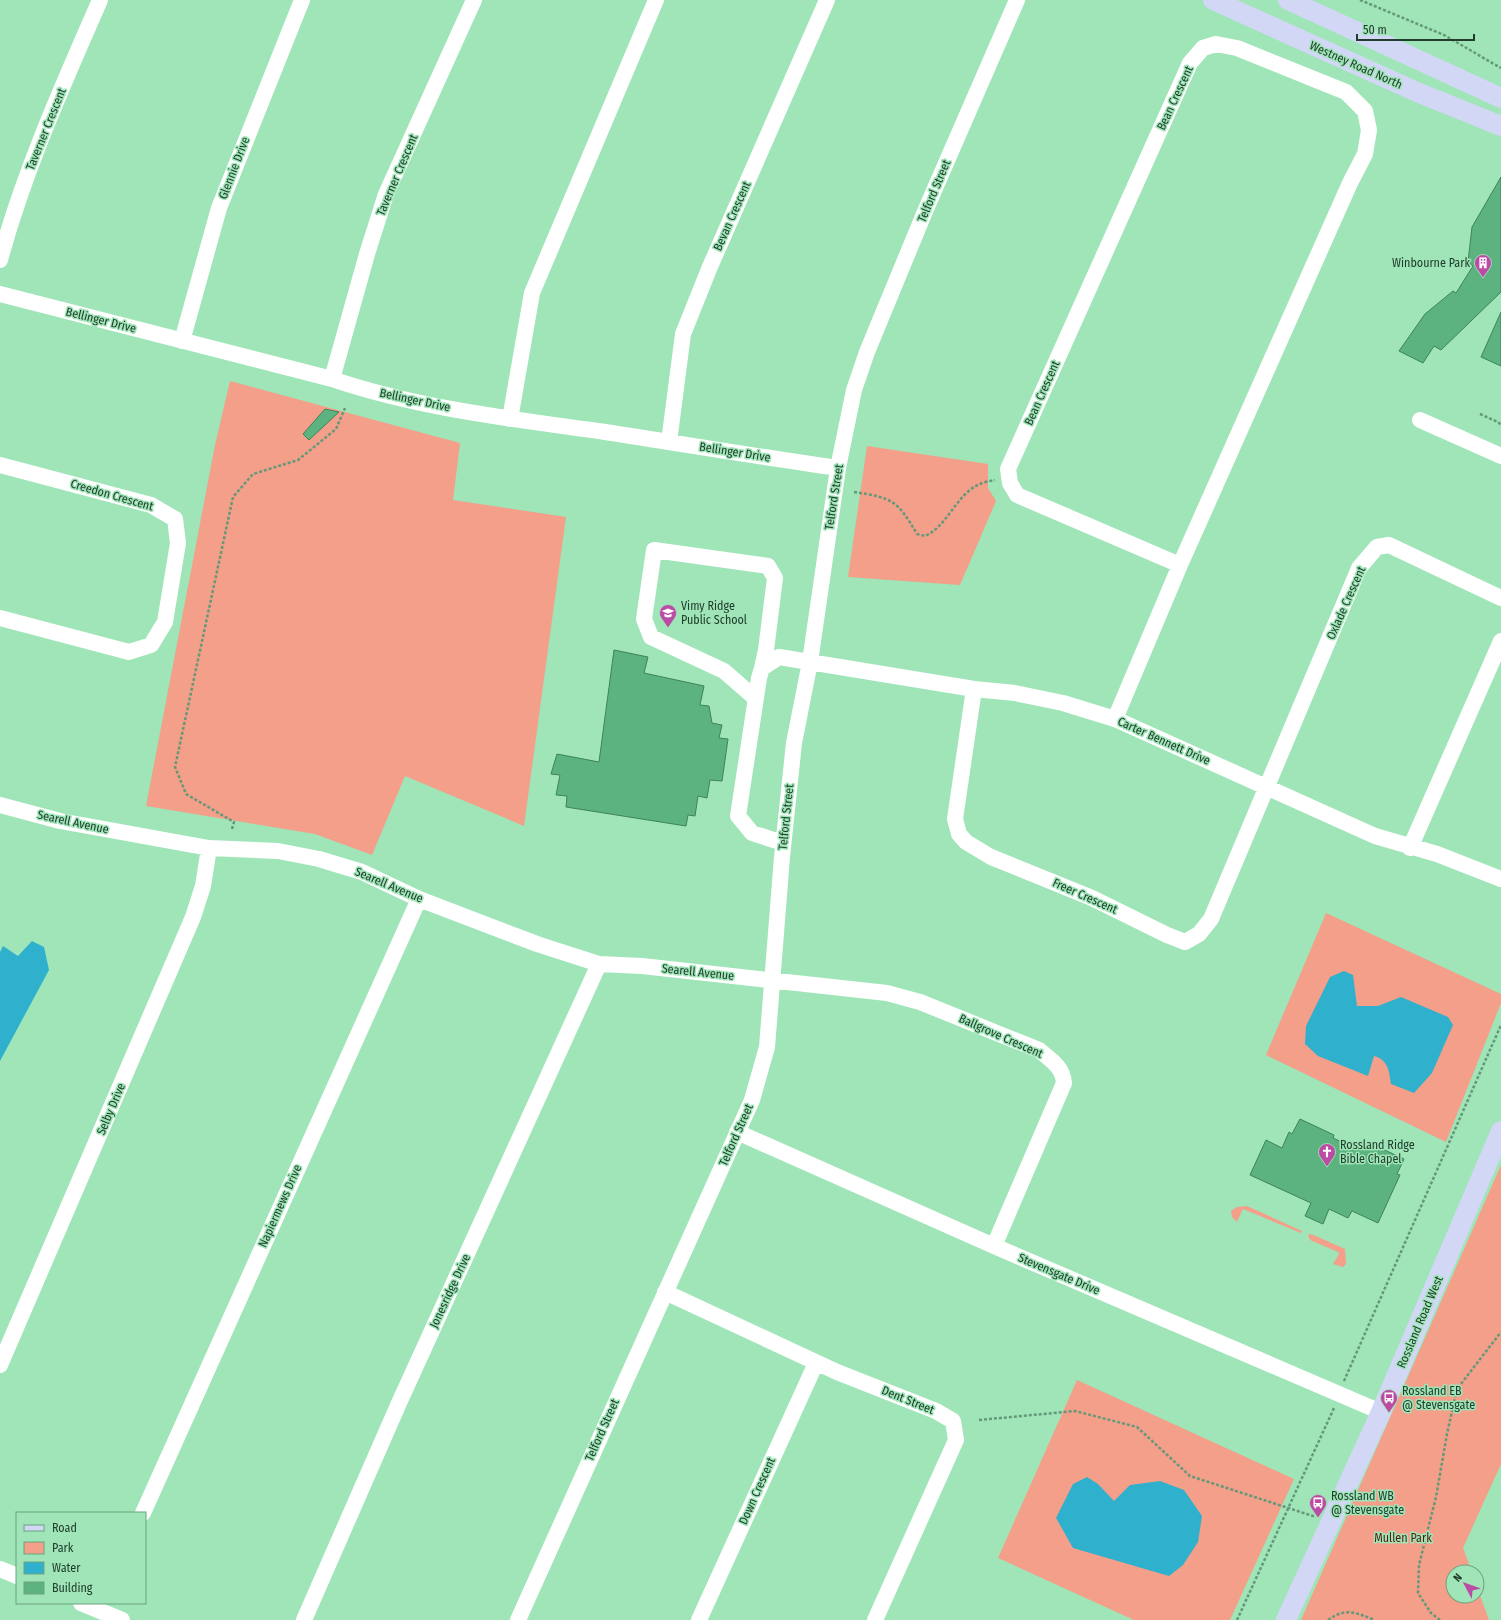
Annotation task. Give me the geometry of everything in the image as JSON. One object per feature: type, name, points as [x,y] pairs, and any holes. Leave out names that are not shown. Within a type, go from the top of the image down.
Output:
[{"type":"main road","name":"Westney Road North","points":[[1213,0],[1417,92],[1501,126]]},
{"type":"main road","points":[[1288,0],[1501,98]]},
{"type":"main road","name":"Rossland Road West","points":[[1286,1620],[1381,1412],[1501,1131]]},
{"type":"street","name":"Taverner Crescent","points":[[0,260],[13,211],[100,0]]},
{"type":"street","name":"Glennie Drive","points":[[182,341],[219,208],[302,0]]},
{"type":"street","name":"Taverner Crescent","points":[[332,379],[367,254],[386,194],[474,0]]},
{"type":"street","points":[[510,419],[532,293],[656,0]]},
{"type":"street","name":"Bevan Crescent","points":[[669,442],[683,334],[709,269],[827,0]]},
{"type":"street","name":"Telford Street","points":[[518,1620],[752,1100],[761,1072],[767,1047],[783,843],[794,743],[810,662],[838,468],[854,390],[867,352],[926,209],[1017,0]]},
{"type":"street","name":"Bean Crescent","points":[[1009,476],[1008,470],[1190,63],[1194,58],[1203,48],[1216,44],[1238,48],[1346,92],[1365,111],[1369,130],[1365,154],[1350,183],[1180,565],[1115,718]]},
{"type":"street","name":"Bellinger Drive","points":[[0,294],[332,379],[358,388],[432,405],[510,419],[838,468]]},
{"type":"street","points":[[1420,420],[1501,456]]},
{"type":"street","name":"Creedon Crescent","points":[[0,465],[151,505],[175,519],[178,543],[166,622],[151,645],[129,652],[0,618]]},
{"type":"street","points":[[1009,476],[1010,483],[1017,495],[1180,565]]},
{"type":"street","name":"Oxlade Crescent","points":[[1268,787],[1359,568],[1377,547],[1389,545],[1501,598]]},
{"type":"street","points":[[755,698],[724,671],[651,637],[644,619],[654,550],[768,566],[775,578],[766,650],[755,698],[738,816],[752,833],[783,843]]},
{"type":"street","points":[[1410,848],[1501,641]]},
{"type":"street","name":"Carter Bennett Drive","points":[[762,668],[779,657],[974,689],[1015,693],[1063,703],[1115,718],[1375,836],[1410,848],[1437,854],[1501,880]]},
{"type":"street","name":"Freer Crescent","points":[[974,689],[955,819],[959,834],[966,842],[991,857],[1092,898],[1167,935],[1185,942],[1199,934],[1211,919],[1268,787]]},
{"type":"street","name":"Searell Avenue","points":[[0,805],[60,821],[209,848],[278,851],[319,859],[362,872],[419,899],[537,944],[599,964],[642,966],[773,981]]},
{"type":"street","name":"Selby Drive","points":[[0,1365],[180,951],[203,886],[209,848]]},
{"type":"street","name":"Napiermews Drive","points":[[143,1512],[419,899]]},
{"type":"street","name":"Jonesridge Drive","points":[[304,1620],[399,1404],[599,964]]},
{"type":"street","name":"Ballgrove Crescent","points":[[773,981],[887,993],[920,1002],[1039,1050],[1054,1062],[1063,1074],[1064,1083],[994,1246]]},
{"type":"street","name":"Stevensgate Drive","points":[[737,1132],[994,1246],[1381,1412]]},
{"type":"street","name":"Dent Street","points":[[665,1292],[816,1363],[936,1411],[953,1421],[956,1440],[875,1620]]},
{"type":"street","name":"Down Crescent","points":[[699,1620],[816,1363]]},
{"type":"street","points":[[0,1569],[16,1576]]},
{"type":"street","points":[[83,1604],[122,1620]]},
{"type":"path","points":[[1360,0],[1444,35],[1501,68]]},
{"type":"path","points":[[232,829],[234,822],[186,794],[175,767],[233,497],[253,474],[298,460],[336,429],[345,408]]},
{"type":"path","points":[[1480,414],[1498,422],[1501,425]]},
{"type":"path","points":[[854,492],[879,496],[893,502],[907,517],[917,534],[924,536],[933,533],[968,492],[980,484],[1009,476]]},
{"type":"path","points":[[1345,1380],[1501,1025]]},
{"type":"path","points":[[1440,1620],[1431,1613],[1418,1593],[1419,1565],[1436,1497],[1456,1389],[1501,1332]]},
{"type":"path","points":[[1238,1620],[1334,1406]]},
{"type":"path","points":[[978,1420],[1075,1411],[1137,1427],[1190,1476],[1288,1506],[1330,1522]]},
{"type":"path","points":[[1328,1620],[1337,1613],[1352,1611],[1375,1620]]},
{"type":"green space","points":[[230,381],[460,443],[453,500],[566,517],[524,826],[405,776],[372,855],[315,834],[146,806],[215,445]]},
{"type":"green space","points":[[867,446],[988,464],[988,488],[996,501],[960,585],[848,577]]},
{"type":"green space","points":[[1326,913],[1501,994],[1501,1003],[1446,1142],[1266,1055]]},
{"type":"green space","name":"Mullen Park","points":[[1501,1165],[1501,1464],[1463,1548],[1469,1564],[1445,1564],[1445,1604],[1483,1604],[1489,1620],[1301,1620]]},
{"type":"green space","points":[[1247,1206],[1302,1231],[1301,1233],[1243,1209],[1237,1222],[1232,1217],[1231,1211],[1237,1207]]},
{"type":"green space","points":[[1311,1234],[1345,1249],[1346,1264],[1343,1267],[1333,1264],[1339,1254],[1338,1252],[1310,1240],[1308,1235]]},
{"type":"green space","points":[[1077,1380],[1294,1479],[1230,1620],[1134,1620],[998,1558]]},
{"type":"water","points":[[32,941],[44,947],[49,970],[0,1061],[0,952],[3,946],[18,956]]},
{"type":"water","points":[[1344,971],[1353,975],[1357,1006],[1378,1006],[1401,997],[1448,1017],[1453,1025],[1432,1073],[1414,1093],[1391,1084],[1387,1066],[1379,1058],[1374,1056],[1368,1076],[1318,1056],[1305,1044],[1306,1026],[1330,977]]},
{"type":"water","points":[[1087,1477],[1098,1484],[1114,1501],[1130,1485],[1160,1481],[1184,1490],[1202,1516],[1198,1542],[1183,1565],[1169,1576],[1073,1548],[1056,1518],[1073,1484]]},
{"type":"building","name":"Winbourne Park","points":[[1501,177],[1501,292],[1441,350],[1434,346],[1423,363],[1399,351],[1425,314],[1453,291],[1456,293],[1473,266],[1468,262],[1472,227]]},
{"type":"building","points":[[1501,312],[1501,366],[1481,357]]},
{"type":"building","points":[[325,409],[339,412],[309,440],[303,434]]},
{"type":"building","points":[[614,650],[648,657],[644,673],[704,686],[700,705],[709,706],[712,723],[722,725],[719,738],[728,739],[722,781],[710,780],[707,798],[698,796],[695,816],[688,815],[686,826],[566,807],[567,796],[556,795],[560,775],[551,774],[557,754],[599,762]]},
{"type":"building","name":"Rossland Ridge Bible Chapel","points":[[1300,1119],[1334,1135],[1333,1138],[1359,1150],[1363,1140],[1404,1159],[1397,1174],[1400,1175],[1378,1223],[1352,1211],[1348,1218],[1329,1209],[1323,1224],[1305,1216],[1311,1203],[1250,1175],[1266,1140],[1282,1148],[1289,1132],[1292,1134]]},
{"type":"place","name":"Winbourne Park","points":[[1483,278]]},
{"type":"place","name":"Vimy Ridge Public School","points":[[668,628]]},
{"type":"place","name":"Rossland Ridge Bible Chapel","points":[[1327,1167]]},
{"type":"place","name":"Rossland EB @ Stevensgate","points":[[1389,1413]]},
{"type":"place","name":"Rossland WB @ Stevensgate","points":[[1318,1518]]}]
